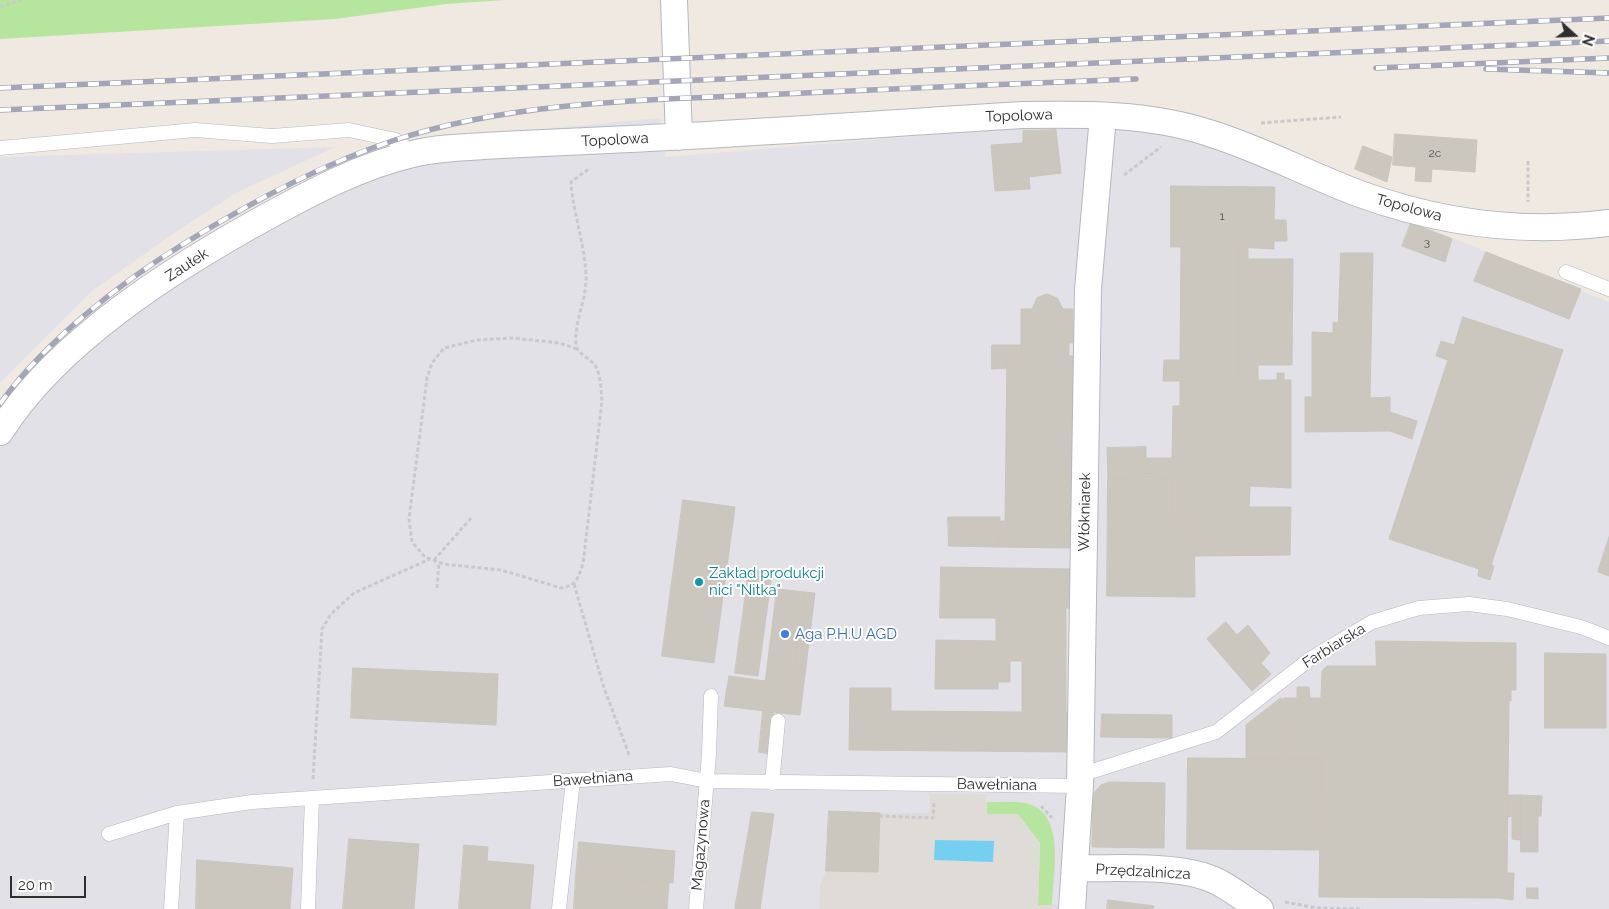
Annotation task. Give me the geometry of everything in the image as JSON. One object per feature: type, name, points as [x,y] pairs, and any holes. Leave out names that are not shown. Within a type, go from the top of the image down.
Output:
[{"type":"street","points":[[674,0],[679,137]]},
{"type":"street","name":"Topolowa","points":[[413,154],[460,148],[679,137],[1022,115],[1103,116],[1162,121],[1209,133],[1359,193],[1430,215],[1486,225],[1530,227],[1609,222]]},
{"type":"street","name":"Włókniarek","points":[[1072,909],[1080,780],[1088,289],[1103,116]]},
{"type":"street","name":"Zaułek","points":[[0,432],[12,414],[52,369],[104,323],[171,275],[228,238],[296,201],[364,170],[413,154]]},
{"type":"street","name":"Przędzalnicza","points":[[1076,868],[1178,871],[1204,876],[1224,885],[1260,909]]},
{"type":"lane","points":[[0,148],[195,130],[272,136],[349,130],[396,140],[413,154]]},
{"type":"lane","points":[[1566,272],[1609,289]]},
{"type":"lane","name":"Farbiarska","points":[[1080,780],[1216,732],[1310,659],[1372,622],[1419,608],[1469,604],[1507,609],[1581,627],[1609,638]]},
{"type":"lane","name":"Magazynowa","points":[[696,909],[707,782],[711,696]]},
{"type":"lane","points":[[772,782],[778,720]]},
{"type":"lane","name":"Bawełniana","points":[[109,834],[178,813],[252,802],[671,774],[707,782],[1080,780]]},
{"type":"lane","points":[[558,909],[573,780]]},
{"type":"lane","points":[[308,909],[312,798]]},
{"type":"lane","points":[[171,909],[178,813]]},
{"type":"path","points":[[0,7],[21,0]]},
{"type":"path","points":[[1528,161],[1528,204],[1537,204]]},
{"type":"path","points":[[577,349],[577,327],[586,279],[585,253],[572,201],[571,182],[593,166]]},
{"type":"path","points":[[574,584],[561,588],[501,570],[439,562],[426,557],[412,542],[409,519],[422,408],[427,378],[432,363],[444,348],[477,340],[513,338],[559,343],[577,349],[596,366],[601,383],[602,401],[583,564],[574,584],[604,688],[636,776]]},
{"type":"path","points":[[312,798],[322,629],[331,614],[354,593],[432,560],[472,517]]},
{"type":"path","points":[[437,588],[439,562]]},
{"type":"path","points":[[879,816],[933,818],[934,798]]},
{"type":"path","points":[[1039,805],[1046,809],[1056,822]]},
{"type":"shaded area","points":[[660,118],[666,157],[1135,118],[1175,124],[1609,302],[1609,909],[0,909],[0,422],[255,214],[453,137]]},
{"type":"shaded area","points":[[335,147],[238,192],[180,229],[92,291],[0,383],[0,157]]},
{"type":"shaded area","points":[[930,794],[986,794],[987,814],[1018,814],[1040,843],[1038,905],[1061,905],[1061,909],[819,909],[820,885],[826,871],[878,872],[880,813],[930,813]]},
{"type":"green space","points":[[0,0],[505,0],[446,4],[335,19],[0,39]]},
{"type":"green space","points":[[987,802],[1025,803],[1038,808],[1047,818],[1055,846],[1052,905],[1038,905],[1040,843],[1018,814],[987,814]]},
{"type":"water","points":[[935,840],[994,841],[993,862],[934,860]]},
{"type":"building","points":[[1056,130],[1061,173],[1029,177],[1030,189],[995,191],[991,145],[1023,143],[1023,131]]},
{"type":"building","points":[[1395,134],[1477,140],[1475,172],[1432,169],[1431,182],[1415,181],[1416,167],[1393,165]]},
{"type":"building","points":[[1363,146],[1392,157],[1387,182],[1355,169]]},
{"type":"building","points":[[1171,186],[1275,187],[1274,220],[1286,220],[1287,241],[1274,241],[1274,249],[1238,247],[1238,380],[1277,380],[1277,373],[1284,373],[1284,380],[1291,380],[1291,488],[1250,486],[1249,507],[1291,507],[1290,555],[1195,556],[1194,512],[1172,513],[1172,479],[1146,478],[1146,458],[1172,458],[1173,406],[1180,406],[1180,381],[1163,381],[1164,360],[1180,360],[1181,247],[1171,247]]},
{"type":"building","points":[[1411,223],[1452,239],[1445,262],[1402,246]]},
{"type":"building","points":[[1238,247],[1248,248],[1248,259],[1293,259],[1292,365],[1258,365],[1258,380],[1238,380]]},
{"type":"building","points":[[1486,252],[1581,289],[1569,319],[1474,281]]},
{"type":"building","points":[[1341,253],[1373,253],[1370,398],[1390,397],[1390,412],[1417,421],[1412,439],[1390,431],[1305,432],[1305,397],[1312,397],[1312,332],[1333,333],[1333,322],[1338,323]]},
{"type":"building","points":[[1047,294],[1057,298],[1063,309],[1073,309],[1073,343],[1069,343],[1069,356],[1073,356],[1071,548],[999,547],[1000,521],[1005,521],[1007,355],[1021,356],[1021,309],[1032,309],[1037,298]]},
{"type":"building","points":[[1463,317],[1563,350],[1491,565],[1494,566],[1490,580],[1478,576],[1479,569],[1389,539],[1448,360],[1436,356],[1441,341],[1454,345]]},
{"type":"building","points":[[992,345],[1021,345],[1021,356],[1007,355],[1007,368],[992,369]]},
{"type":"building","points":[[1146,447],[1146,478],[1108,479],[1107,448]]},
{"type":"building","points":[[1108,479],[1172,479],[1172,513],[1194,512],[1195,597],[1107,596]]},
{"type":"building","name":"Zakład produkcji nici \"Nitka\"","points":[[683,500],[735,507],[714,663],[662,656]]},
{"type":"building","points":[[948,517],[1000,517],[999,547],[949,546]]},
{"type":"building","points":[[1609,537],[1609,576],[1598,572]]},
{"type":"building","points":[[941,567],[1070,569],[1070,608],[1066,608],[1066,713],[1069,713],[1069,752],[849,750],[850,688],[891,688],[891,711],[1022,712],[1022,661],[1010,661],[1010,682],[998,682],[998,689],[935,689],[936,640],[996,641],[996,618],[940,618]]},
{"type":"building","points":[[749,570],[772,573],[758,676],[735,673]]},
{"type":"building","name":"Aga P.H.U AGD","points":[[777,589],[804,592],[789,714],[724,706],[729,676],[765,681]]},
{"type":"building","points":[[804,592],[815,593],[800,715],[789,714]]},
{"type":"building","points":[[1226,622],[1237,635],[1248,625],[1270,653],[1261,663],[1271,674],[1252,691],[1207,639]]},
{"type":"building","points":[[1376,641],[1516,643],[1516,690],[1511,690],[1511,701],[1509,701],[1507,873],[1514,873],[1513,900],[1498,898],[1319,897],[1321,759],[1283,759],[1283,700],[1284,698],[1297,698],[1297,687],[1309,687],[1310,698],[1321,698],[1322,671],[1327,666],[1376,666]]},
{"type":"building","points":[[1545,653],[1606,654],[1606,728],[1545,728]]},
{"type":"building","points":[[353,668],[498,674],[496,725],[351,718]]},
{"type":"building","points":[[1281,698],[1284,700],[1283,759],[1246,759],[1246,725]]},
{"type":"building","points":[[763,711],[774,712],[769,754],[759,752]]},
{"type":"building","points":[[1102,714],[1172,715],[1172,738],[1101,737]]},
{"type":"building","points":[[1188,758],[1321,759],[1320,850],[1187,849]]},
{"type":"building","points":[[1110,782],[1165,783],[1164,848],[1092,847],[1093,794],[1101,785]]},
{"type":"building","points":[[1508,795],[1521,795],[1521,840],[1512,839],[1512,816],[1508,817]]},
{"type":"building","points":[[1521,795],[1542,796],[1541,816],[1538,816],[1538,852],[1521,852]]},
{"type":"building","points":[[829,811],[880,813],[878,872],[826,871]]},
{"type":"building","points":[[752,812],[774,814],[760,909],[735,909]]},
{"type":"building","points":[[349,839],[419,844],[414,909],[343,909]]},
{"type":"building","points":[[579,842],[675,851],[673,883],[576,876]]},
{"type":"building","points":[[464,845],[488,847],[487,861],[534,865],[530,909],[459,909]]},
{"type":"building","points":[[197,860],[293,868],[290,909],[196,909]]},
{"type":"building","points":[[576,876],[669,883],[667,909],[574,909]]},
{"type":"building","points":[[1527,888],[1538,888],[1538,899],[1527,898]]},
{"type":"building","points":[[1108,900],[1154,906],[1153,909],[1107,909]]},
{"type":"railway","points":[[0,88],[1609,18]]},
{"type":"railway","points":[[0,110],[1609,41]]},
{"type":"railway","points":[[1376,68],[1609,58]]},
{"type":"railway","points":[[1486,69],[1609,73]]},
{"type":"railway","points":[[0,404],[38,359],[85,315],[135,276],[185,243],[235,213],[313,173],[367,150],[439,127],[530,110],[622,101],[1136,79]]},
{"type":"place","name":"Zakład produkcji nici \"Nitka\"","points":[[699,582]]},
{"type":"place","name":"Aga P.H.U AGD","points":[[785,634]]}]
